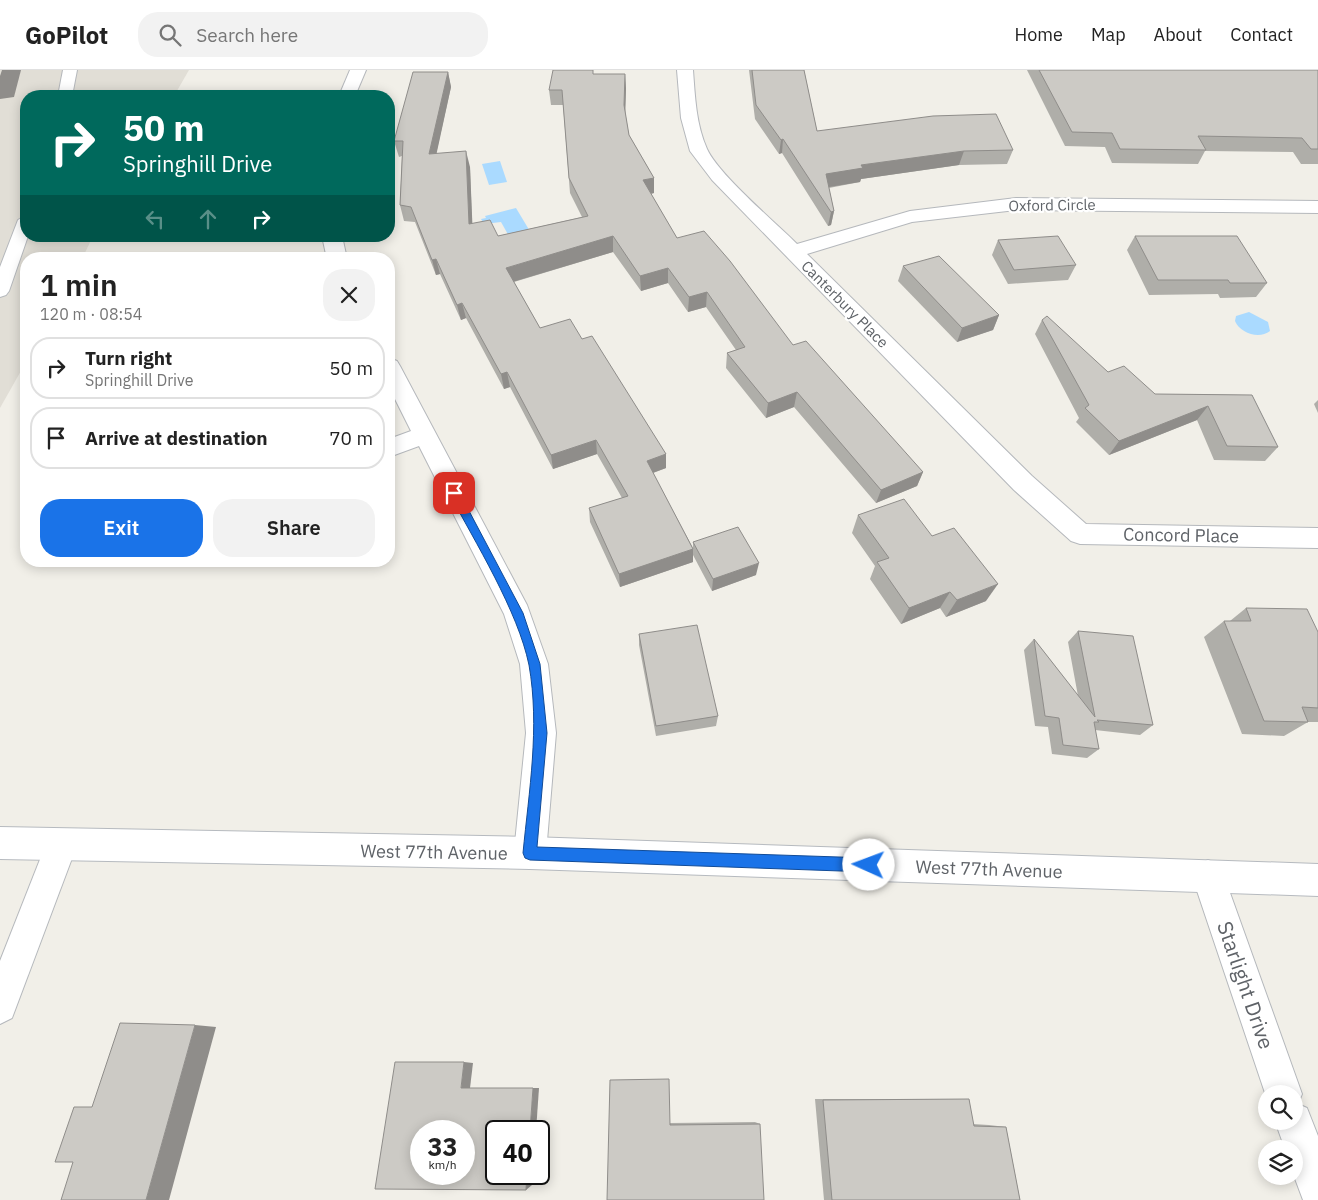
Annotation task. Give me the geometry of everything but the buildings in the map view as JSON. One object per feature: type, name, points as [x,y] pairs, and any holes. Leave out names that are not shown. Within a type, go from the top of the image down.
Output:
[{"type":"street","points":[[350,90],[358,70]]},
{"type":"street","name":"Canterbury Place","points":[[685,70],[689,118],[699,151],[718,176],[1023,483],[1054,510]]},
{"type":"street","name":"Oxford Circle","points":[[792,252],[910,217],[1016,204],[1318,206]]},
{"type":"street","points":[[395,378],[517,613],[534,664],[541,733],[530,853]]},
{"type":"street","points":[[395,446],[424,435]]},
{"type":"street","name":"Concord Place","points":[[1054,510],[1080,534],[1318,538]]},
{"type":"street","name":"West 77th Avenue","points":[[0,843],[530,853],[1318,880]]},
{"type":"street","points":[[0,1006],[61,845]]},
{"type":"street","name":"Starlight Drive","points":[[1208,876],[1281,1085]]},
{"type":"street","points":[[1297,1130],[1318,1190]]},
{"type":"lane","points":[[66,90],[70,70]]},
{"type":"lane","points":[[0,291],[20,236]]},
{"type":"shaded area","points":[[0,70],[189,70],[177,90],[20,90],[20,242],[90,242],[85,252],[20,252],[20,373],[0,408]]},
{"type":"water","points":[[500,161],[507,182],[489,185],[482,164]]},
{"type":"water","points":[[516,208],[531,233],[510,238],[501,222],[484,224],[481,219],[486,218],[485,216]]},
{"type":"water","points":[[1249,312],[1268,322],[1270,331],[1266,334],[1255,335],[1241,329],[1235,321],[1236,316]]},
{"type":"route","points":[[454,493],[517,613],[534,664],[541,733],[530,853],[869,865]]}]
